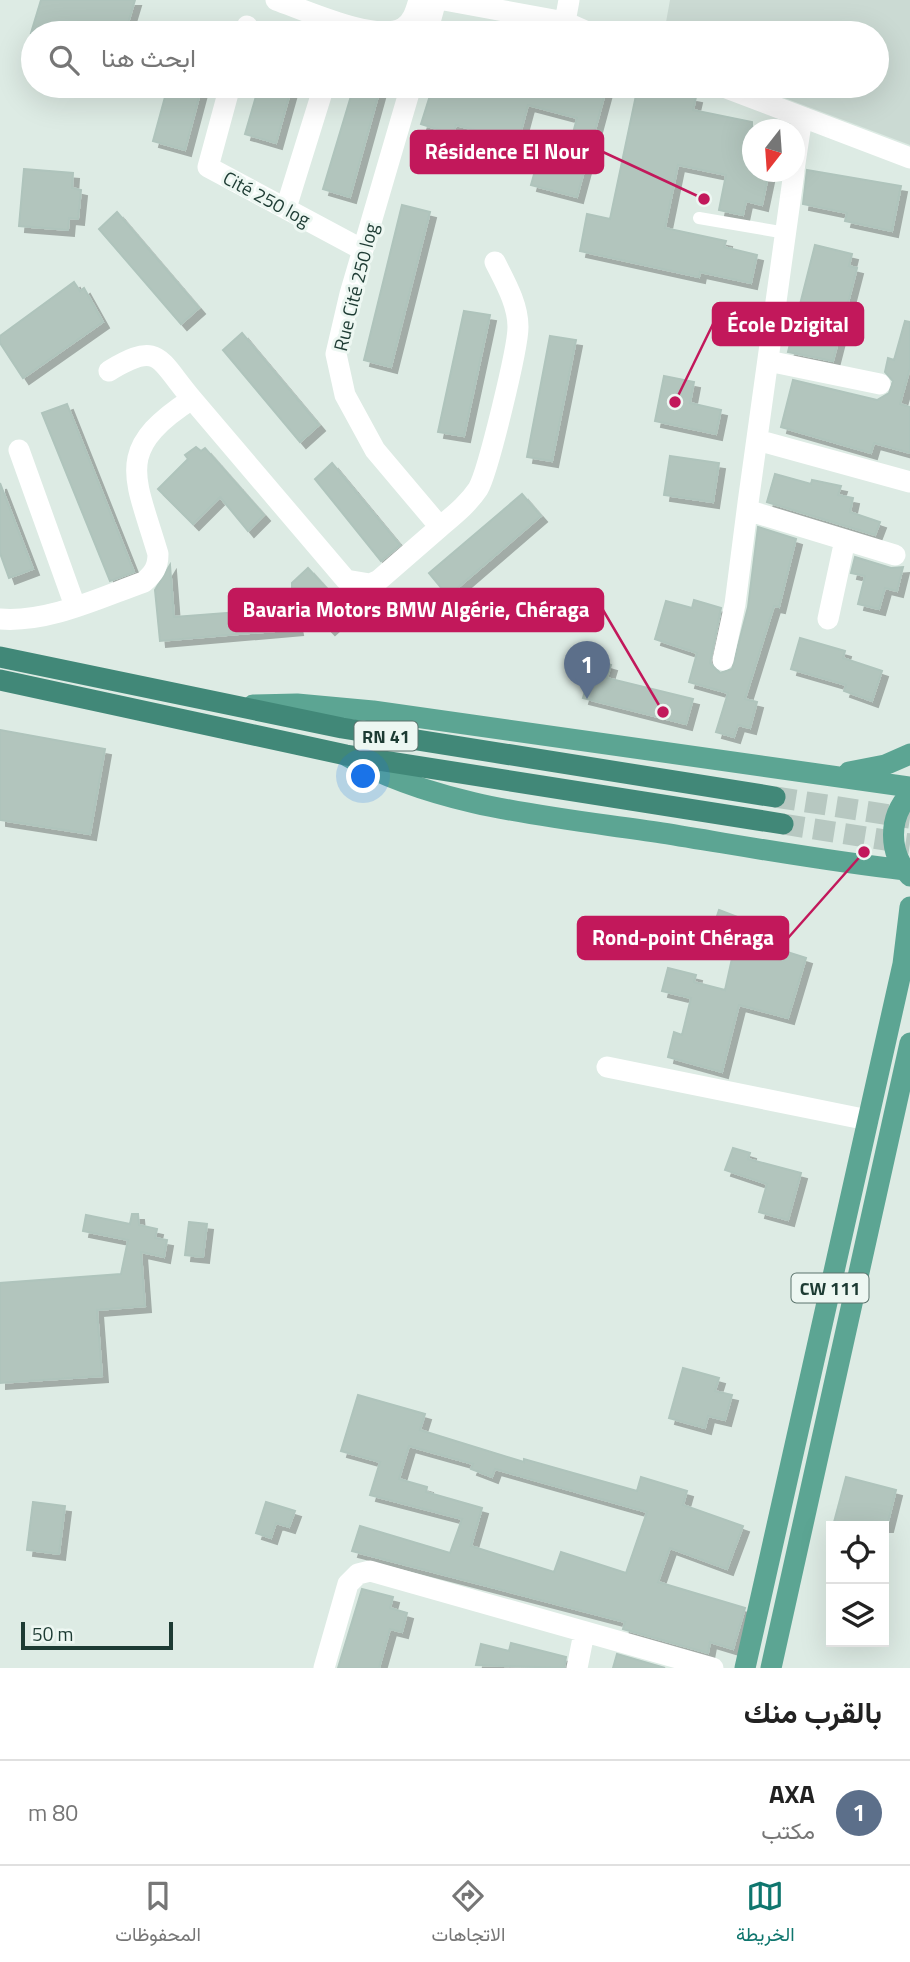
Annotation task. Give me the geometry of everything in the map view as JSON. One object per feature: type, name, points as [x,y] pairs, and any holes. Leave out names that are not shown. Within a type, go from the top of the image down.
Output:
[{"type":"highway","name":"RN 41","points":[[0,657],[231,706],[407,739],[775,797]]},
{"type":"highway","name":"RN 41","points":[[0,680],[346,755],[783,824]]},
{"type":"main road","points":[[231,706],[297,704],[373,711],[910,787]]},
{"type":"main road","points":[[829,775],[872,769],[910,754]]},
{"type":"main road","points":[[346,755],[394,780],[463,799],[909,877]]},
{"type":"main road","points":[[909,877],[896,854],[893,836],[895,818],[910,794]]},
{"type":"main road","name":"CW 111","points":[[745,1668],[903,964],[910,907]]},
{"type":"main road","name":"CW 111","points":[[771,1668],[910,1043]]},
{"type":"street","points":[[276,0],[340,21]]},
{"type":"street","points":[[410,21],[414,17],[419,0]]},
{"type":"street","points":[[430,21],[436,0]]},
{"type":"street","points":[[444,0],[560,21]]},
{"type":"street","points":[[565,21],[569,0]]},
{"type":"street","name":"Cité 250 log","points":[[227,98],[208,167],[363,250]]},
{"type":"street","points":[[286,208],[320,98]]},
{"type":"street","name":"Rue Cité 250 log","points":[[407,98],[341,328],[336,354],[338,374],[345,395],[375,450],[440,527]]},
{"type":"street","points":[[752,98],[910,158]]},
{"type":"street","points":[[723,660],[735,604],[793,182]]},
{"type":"street","points":[[108,371],[134,355],[149,354],[160,362],[346,580],[370,584],[379,580],[466,505],[479,487],[488,465],[518,329],[512,300],[495,262]]},
{"type":"street","points":[[768,361],[880,384]]},
{"type":"street","points":[[0,619],[21,621],[75,606],[144,582],[153,575],[158,554],[134,471],[137,456],[142,443],[161,419],[191,399]]},
{"type":"street","points":[[757,440],[910,482]]},
{"type":"street","points":[[19,450],[75,606]]},
{"type":"street","points":[[748,503],[750,511],[895,555]]},
{"type":"street","points":[[828,618],[845,540]]},
{"type":"street","points":[[607,1068],[868,1120]]},
{"type":"street","points":[[324,1668],[348,1584],[358,1574],[370,1571],[445,1590],[584,1633],[713,1668]]},
{"type":"street","points":[[577,1668],[584,1633]]},
{"type":"lane","points":[[699,218],[786,233]]},
{"type":"shaded area","points":[[670,0],[910,0],[910,145],[785,98],[889,98],[889,21],[666,21]]},
{"type":"building","points":[[41,0],[135,0],[129,21],[35,21]]},
{"type":"building","points":[[165,98],[199,98],[185,150],[153,141]]},
{"type":"building","points":[[256,98],[289,98],[276,143],[245,134]]},
{"type":"building","points":[[350,98],[378,98],[350,197],[323,189]]},
{"type":"building","points":[[429,98],[604,98],[577,197],[531,185],[542,146],[568,152],[577,118],[528,105],[518,142],[456,125],[453,134],[421,124]]},
{"type":"building","points":[[635,98],[696,98],[693,110],[742,120],[742,182],[767,182],[762,205],[746,201],[743,215],[719,210],[726,175],[678,165],[665,228],[726,241],[724,247],[757,255],[751,283],[700,272],[699,277],[580,251],[587,214],[610,219]]},
{"type":"building","points":[[24,169],[73,173],[72,188],[81,190],[78,219],[69,218],[68,230],[19,226]]},
{"type":"building","points":[[807,170],[901,186],[892,231],[845,221],[847,213],[803,204]]},
{"type":"building","points":[[402,205],[430,212],[391,367],[364,360]]},
{"type":"building","points":[[117,212],[199,308],[181,324],[99,229]]},
{"type":"building","points":[[815,245],[852,254],[849,266],[857,268],[833,361],[788,352]]},
{"type":"building","points":[[74,282],[80,291],[84,288],[103,322],[23,378],[0,343],[0,336]]},
{"type":"building","points":[[464,311],[490,315],[464,436],[438,432]]},
{"type":"building","points":[[905,321],[910,322],[910,368],[900,404],[910,407],[910,453],[874,443],[871,453],[781,427],[793,380],[877,400],[889,393],[893,381],[885,372],[888,358],[894,360]]},
{"type":"building","points":[[242,333],[319,425],[300,442],[223,350]]},
{"type":"building","points":[[550,336],[576,340],[552,461],[527,457]]},
{"type":"building","points":[[664,376],[694,382],[690,403],[721,410],[716,434],[655,421]]},
{"type":"building","points":[[67,404],[134,572],[110,581],[42,413]]},
{"type":"building","points":[[196,447],[201,451],[205,448],[264,515],[248,531],[220,497],[193,524],[158,489],[188,459],[185,455]]},
{"type":"building","points":[[670,456],[719,463],[713,502],[664,495]]},
{"type":"building","points":[[332,463],[400,545],[381,561],[315,479]]},
{"type":"building","points":[[775,474],[811,484],[812,480],[841,486],[838,495],[853,498],[850,512],[880,522],[875,535],[767,502]]},
{"type":"building","points":[[0,483],[33,569],[9,578],[0,553]]},
{"type":"building","points":[[522,494],[541,516],[448,596],[429,573]]},
{"type":"building","points":[[758,527],[796,539],[779,607],[774,606],[745,699],[757,702],[750,728],[738,725],[734,737],[716,732],[728,693],[689,682],[697,653],[655,639],[666,601],[692,608],[694,600],[721,608],[710,663],[720,673],[732,669],[748,607]]},
{"type":"building","points":[[855,557],[891,568],[903,567],[897,591],[885,588],[879,609],[858,604],[865,576],[851,573]]},
{"type":"building","points":[[170,565],[174,617],[293,608],[297,629],[160,641],[155,590]]},
{"type":"building","points":[[308,568],[348,612],[329,629],[292,590],[292,583]]},
{"type":"building","points":[[800,638],[845,651],[843,658],[882,671],[872,701],[844,691],[846,685],[791,669]]},
{"type":"building","points":[[594,660],[611,665],[607,678],[693,699],[686,724],[583,698]]},
{"type":"building","points":[[0,730],[105,749],[90,834],[0,820]]},
{"type":"building","points":[[719,910],[743,919],[733,945],[710,937]]},
{"type":"building","points":[[737,936],[806,958],[788,1018],[739,1005],[722,1072],[668,1057],[674,1032],[682,1035],[691,998],[662,991],[668,968],[696,975],[694,982],[725,990]]},
{"type":"building","points":[[733,1148],[750,1153],[748,1159],[801,1173],[788,1220],[759,1212],[767,1184],[725,1170]]},
{"type":"building","points":[[132,1214],[138,1214],[139,1225],[157,1229],[155,1238],[167,1240],[164,1257],[141,1252],[145,1306],[97,1310],[102,1376],[0,1383],[0,1283],[121,1274],[128,1240],[83,1231],[86,1215],[130,1224]]},
{"type":"building","points":[[189,1222],[207,1224],[203,1257],[185,1255]]},
{"type":"building","points":[[683,1368],[719,1378],[715,1391],[732,1395],[725,1420],[708,1416],[705,1428],[669,1418]]},
{"type":"building","points":[[358,1395],[425,1414],[420,1430],[524,1462],[524,1459],[637,1491],[641,1477],[687,1491],[683,1505],[743,1526],[727,1569],[670,1548],[658,1582],[745,1608],[733,1649],[710,1642],[708,1653],[623,1629],[625,1622],[352,1551],[360,1526],[450,1553],[462,1519],[370,1495],[380,1462],[341,1451]],"holes":[[[409,1446],[473,1464],[471,1469],[492,1477],[495,1469],[647,1512],[626,1573],[561,1552],[554,1572],[471,1546],[482,1508],[426,1492],[427,1487],[399,1479]]]},
{"type":"building","points":[[846,1477],[896,1490],[888,1521],[834,1521]]},
{"type":"building","points":[[33,1502],[65,1506],[59,1554],[27,1550]]},
{"type":"building","points":[[266,1502],[295,1511],[289,1527],[276,1523],[271,1538],[256,1533]]},
{"type":"building","points":[[362,1589],[393,1597],[390,1608],[407,1613],[402,1632],[390,1629],[379,1668],[338,1668]]},
{"type":"building","points":[[511,1643],[566,1657],[564,1668],[476,1665],[481,1644],[509,1651]]},
{"type":"building","points":[[617,1654],[665,1668],[613,1668]]},
{"type":"tunnel","points":[[775,797],[910,818]]},
{"type":"tunnel","points":[[783,824],[910,844]]},
{"type":"place","name":"Résidence El Nour","points":[[704,199]]},
{"type":"place","name":"École Dzigital","points":[[675,402]]},
{"type":"place","name":"AXA","points":[[587,699]]},
{"type":"place","name":"Bavaria Motors BMW Algérie, Chéraga","points":[[663,712]]},
{"type":"place","name":"Rond-point Chéraga","points":[[864,852]]}]
